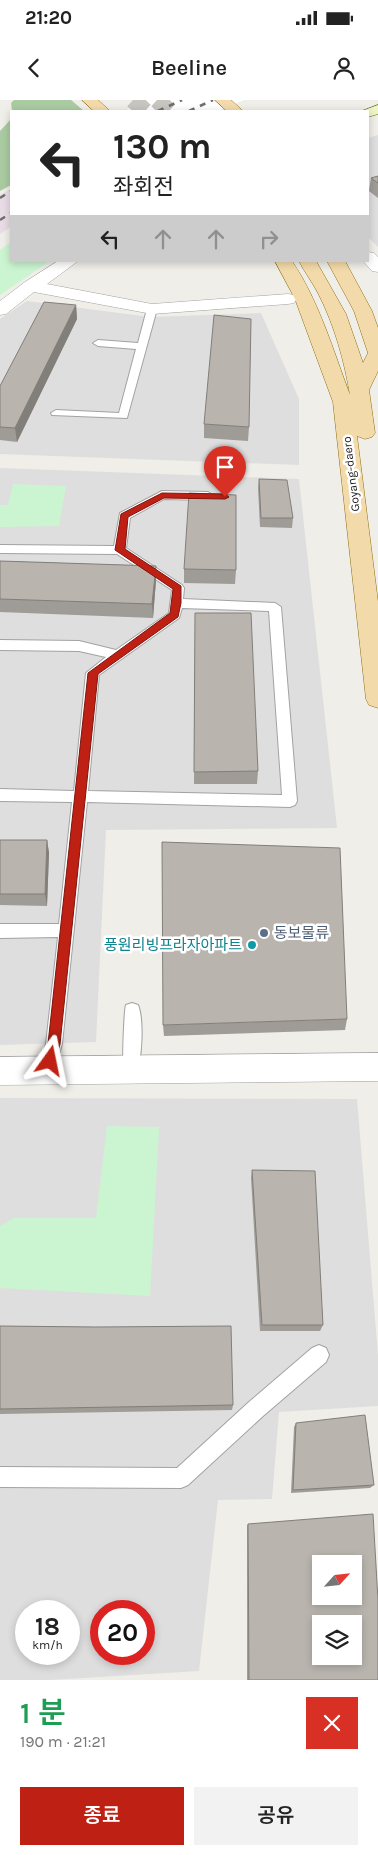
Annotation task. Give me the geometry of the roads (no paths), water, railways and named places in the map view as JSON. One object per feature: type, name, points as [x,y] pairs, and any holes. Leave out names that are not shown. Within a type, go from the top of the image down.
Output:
[{"type":"main road","points":[[89,100],[102,110]]},
{"type":"main road","points":[[222,100],[235,110]]},
{"type":"main road","points":[[265,262],[288,299],[319,368],[349,388],[376,354],[363,311],[337,262]]},
{"type":"main road","name":"Goyang-daero","points":[[284,262],[349,388],[343,402],[378,699]]},
{"type":"main road","name":"Goyang-daero","points":[[308,262],[329,298],[352,354],[349,388],[378,544]]},
{"type":"street","points":[[369,258],[378,267]]},
{"type":"street","points":[[0,310],[31,286],[68,262]]},
{"type":"street","points":[[31,286],[152,309],[288,299]]},
{"type":"street","points":[[0,1071],[378,1067]]},
{"type":"lane","points":[[56,413],[123,416],[152,309]]},
{"type":"lane","points":[[98,343],[142,346]]},
{"type":"lane","points":[[120,550],[124,516],[162,495],[225,497]]},
{"type":"lane","points":[[0,550],[120,550],[178,588],[175,615],[93,673],[54,1044],[47,1071]]},
{"type":"lane","points":[[0,794],[290,801],[275,607],[176,603]]},
{"type":"lane","points":[[0,645],[79,646],[118,655]]},
{"type":"lane","points":[[0,931],[66,930]]},
{"type":"lane","points":[[130,1069],[133,1039],[132,1010]]},
{"type":"lane","points":[[0,1477],[182,1478],[256,1409],[319,1355]]},
{"type":"tunnel","points":[[133,100],[144,110]]},
{"type":"tunnel","points":[[157,100],[168,110]]},
{"type":"railway","points":[[160,110],[182,100]]},
{"type":"railway","points":[[191,110],[213,100]]},
{"type":"railway","points":[[0,198],[10,192]]},
{"type":"railway","points":[[0,220],[10,214]]},
{"type":"place","name":"동보물류","points":[[264,933]]},
{"type":"place","name":"풍원리빙프라자아파트","points":[[252,945]]}]
